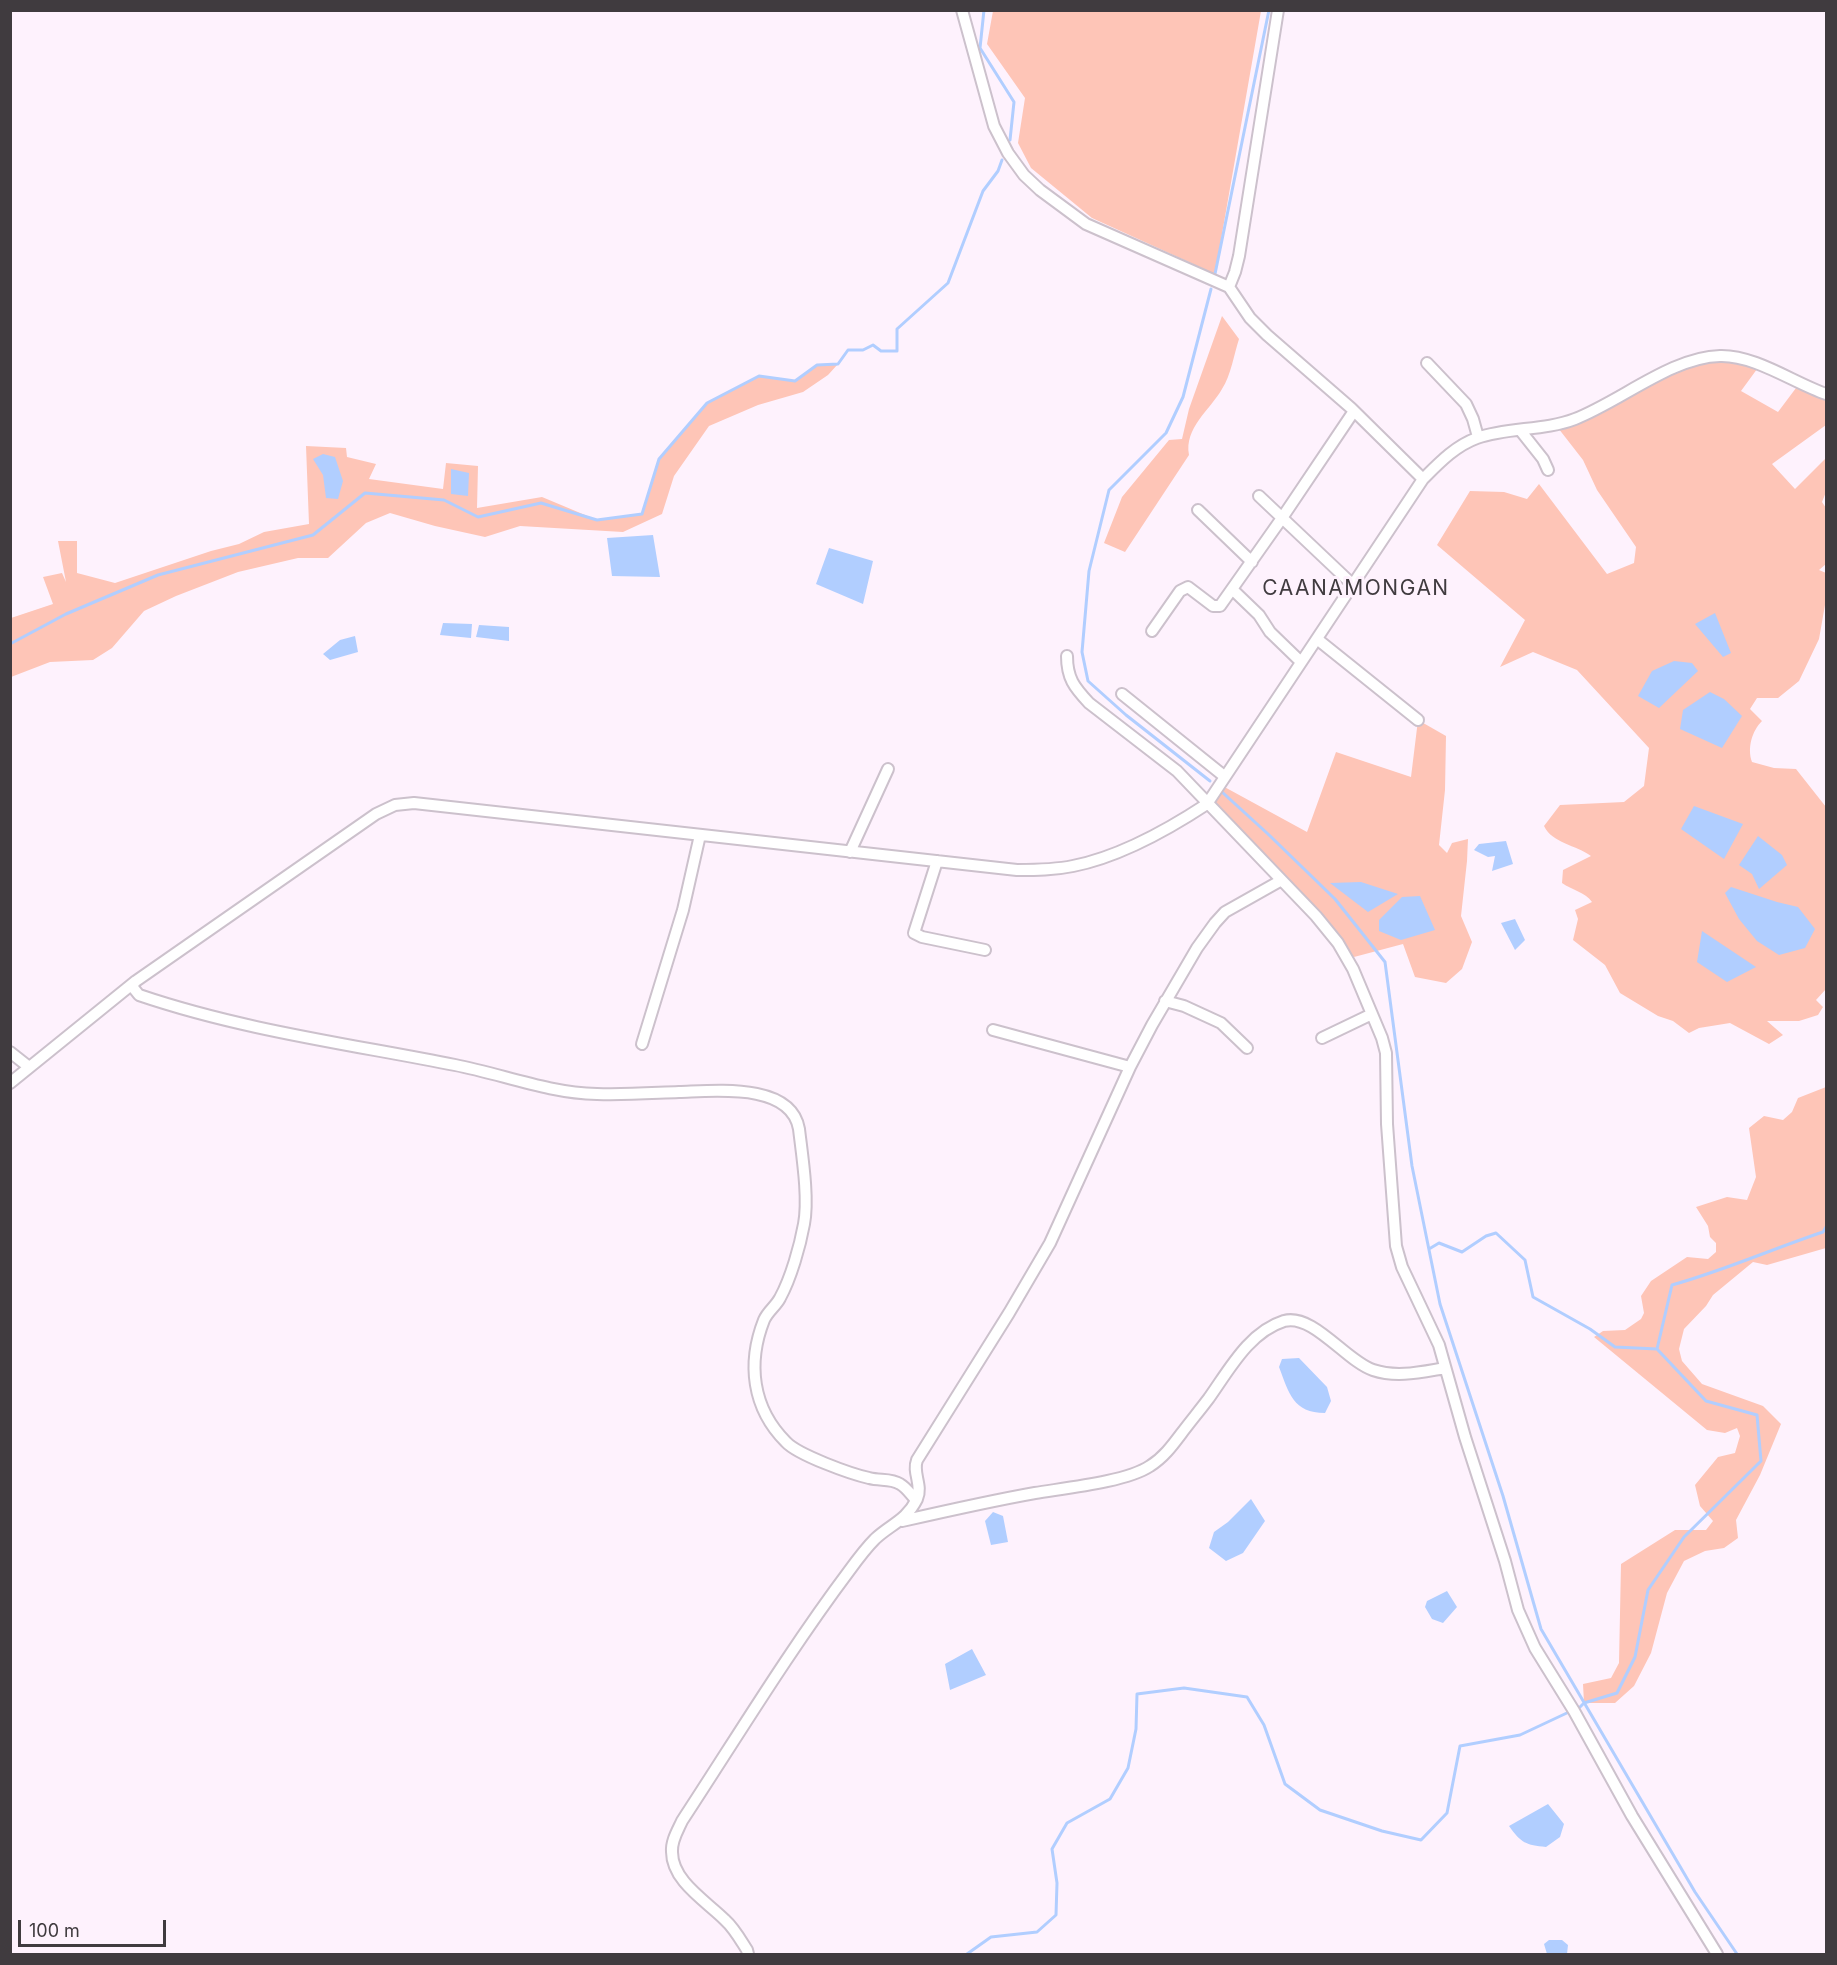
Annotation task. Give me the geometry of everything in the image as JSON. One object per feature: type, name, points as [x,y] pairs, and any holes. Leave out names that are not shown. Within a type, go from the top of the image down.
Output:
[{"type":"street","points":[[962,10],[994,126],[1008,153],[1024,175],[1047,196],[1086,224],[1229,287],[1250,318],[1267,335],[1354,411],[1423,479]]},
{"type":"street","points":[[1229,287],[1239,256],[1278,10]]},
{"type":"street","points":[[10,1083],[131,985],[368,819],[395,805],[414,803],[1017,870],[1050,870],[1073,866],[1118,851],[1162,831],[1208,804],[1423,479],[1447,456],[1478,438],[1575,419],[1678,366],[1710,357],[1724,356],[1750,361],[1827,394]]},
{"type":"street","points":[[1427,363],[1466,404],[1478,438]]},
{"type":"street","points":[[1152,631],[1180,591],[1185,588],[1217,608],[1233,590],[1354,411]]},
{"type":"street","points":[[1520,430],[1543,459],[1548,470]]},
{"type":"street","points":[[1259,496],[1353,585]]},
{"type":"street","points":[[1198,510],[1252,562]]},
{"type":"street","points":[[1233,590],[1259,615],[1270,632],[1302,662]]},
{"type":"street","points":[[1317,639],[1418,720]]},
{"type":"street","points":[[1067,656],[1067,672],[1076,690],[1089,703],[1166,761],[1316,916],[1338,943],[1353,969],[1386,1053],[1396,1246],[1402,1267],[1430,1323],[1526,1630],[1632,1816],[1717,1954]]},
{"type":"street","points":[[1122,694],[1224,777]]},
{"type":"street","points":[[850,852],[888,769]]},
{"type":"street","points":[[642,1044],[683,910],[700,835]]},
{"type":"street","points":[[937,861],[914,933],[922,937],[985,950]]},
{"type":"street","points":[[748,1954],[727,1922],[683,1880],[675,1867],[671,1851],[675,1836],[688,1812],[809,1625],[865,1550],[882,1533],[900,1522],[916,1500],[920,1489],[915,1469],[917,1460],[1050,1243],[1130,1067],[1197,948],[1215,923],[1239,903],[1280,881]]},
{"type":"street","points":[[131,985],[140,995],[282,1033],[465,1067],[560,1091],[606,1094],[741,1091],[785,1105],[793,1112],[799,1129],[805,1220],[783,1290],[777,1303],[768,1313],[760,1333],[754,1360],[756,1389],[771,1423],[788,1445],[862,1477],[898,1483],[916,1500]]},
{"type":"street","points":[[1166,1001],[1184,1006],[1221,1023],[1247,1048]]},
{"type":"street","points":[[1322,1038],[1372,1014]]},
{"type":"street","points":[[993,1030],[1130,1067]]},
{"type":"street","points":[[10,1052],[29,1067]]},
{"type":"street","points":[[900,1522],[1142,1471],[1165,1454],[1249,1345],[1267,1329],[1284,1321],[1307,1323],[1359,1363],[1373,1370],[1407,1374],[1445,1368]]},
{"type":"shaded area","points":[[993,11],[1261,11],[1215,274],[1092,218],[1031,168],[1018,143],[1025,98],[987,44]]},
{"type":"shaded area","points":[[1222,316],[1239,339],[1225,383],[1190,436],[1189,455],[1125,552],[1104,543],[1122,497],[1169,440],[1182,439],[1189,409]]},
{"type":"shaded area","points":[[1716,356],[1760,365],[1741,391],[1778,412],[1799,384],[1826,394],[1826,425],[1772,464],[1795,489],[1826,458],[1826,492],[1822,502],[1826,508],[1826,564],[1819,570],[1826,573],[1826,606],[1819,639],[1799,681],[1778,698],[1757,698],[1750,709],[1762,721],[1751,740],[1750,751],[1752,762],[1774,768],[1796,769],[1826,807],[1826,989],[1816,1000],[1823,1007],[1818,1015],[1799,1021],[1767,1021],[1783,1035],[1769,1044],[1730,1023],[1699,1028],[1689,1033],[1673,1021],[1658,1016],[1620,993],[1605,965],[1573,940],[1578,919],[1575,910],[1592,902],[1582,893],[1562,883],[1563,870],[1591,856],[1558,840],[1544,826],[1560,805],[1624,802],[1644,786],[1649,748],[1577,670],[1533,652],[1500,667],[1525,620],[1437,545],[1470,491],[1504,492],[1527,499],[1539,484],[1607,574],[1634,563],[1636,547],[1597,490],[1583,460],[1555,424],[1645,384]]},
{"type":"shaded area","points":[[838,364],[828,375],[803,392],[758,405],[709,426],[674,476],[662,514],[623,532],[520,526],[485,537],[390,513],[366,523],[328,558],[298,558],[238,572],[144,611],[112,648],[93,660],[50,662],[11,677],[11,618],[53,604],[43,577],[62,573],[66,582],[58,541],[77,541],[77,573],[115,583],[239,544],[264,532],[309,524],[306,446],[346,448],[347,457],[376,464],[369,479],[443,489],[446,463],[478,466],[477,508],[542,497],[597,520],[642,514],[659,459],[707,403],[759,376],[795,381],[817,365]]},
{"type":"shaded area","points":[[1418,720],[1446,736],[1445,790],[1439,845],[1447,853],[1452,843],[1468,839],[1461,916],[1472,942],[1462,969],[1446,983],[1415,977],[1403,944],[1354,957],[1207,804],[1219,784],[1307,832],[1336,752],[1411,777]]},
{"type":"shaded area","points":[[1826,1087],[1826,1248],[1767,1265],[1753,1262],[1713,1295],[1706,1306],[1684,1329],[1679,1349],[1682,1361],[1702,1384],[1763,1406],[1781,1424],[1760,1475],[1736,1520],[1738,1538],[1724,1548],[1705,1551],[1684,1561],[1667,1593],[1651,1653],[1634,1686],[1615,1703],[1584,1703],[1583,1684],[1611,1678],[1619,1663],[1621,1564],[1675,1530],[1706,1530],[1713,1521],[1700,1506],[1695,1485],[1718,1457],[1735,1453],[1740,1436],[1737,1428],[1725,1433],[1707,1430],[1594,1337],[1603,1331],[1625,1330],[1641,1319],[1644,1313],[1641,1296],[1651,1281],[1687,1257],[1708,1259],[1716,1252],[1716,1243],[1710,1237],[1708,1226],[1696,1207],[1727,1197],[1747,1200],[1756,1177],[1749,1128],[1764,1116],[1783,1120],[1792,1112],[1798,1098]]},
{"type":"water","points":[[323,454],[335,457],[343,481],[338,499],[326,498],[323,475],[313,459]]},
{"type":"water","points":[[451,469],[469,473],[468,496],[451,494]]},
{"type":"water","points":[[653,535],[660,577],[612,576],[607,538]]},
{"type":"water","points":[[829,548],[873,561],[863,604],[816,584]]},
{"type":"water","points":[[1715,613],[1731,653],[1723,657],[1695,624]]},
{"type":"water","points":[[443,623],[472,624],[471,638],[440,635]]},
{"type":"water","points":[[479,625],[509,627],[509,641],[476,637]]},
{"type":"water","points":[[355,636],[358,652],[330,660],[323,654],[340,640]]},
{"type":"water","points":[[1674,661],[1692,663],[1698,671],[1659,708],[1638,696],[1652,671]]},
{"type":"water","points":[[1710,692],[1724,699],[1742,716],[1722,748],[1680,729],[1683,710]]},
{"type":"water","points":[[1694,806],[1743,824],[1724,859],[1681,829]]},
{"type":"water","points":[[1758,836],[1782,855],[1787,865],[1759,889],[1752,874],[1739,865]]},
{"type":"water","points":[[1506,841],[1513,864],[1492,871],[1495,856],[1488,857],[1474,850],[1479,844]]},
{"type":"water","points":[[1361,882],[1398,894],[1368,912],[1330,883]]},
{"type":"water","points":[[1731,887],[1798,907],[1815,929],[1805,948],[1779,955],[1757,941],[1739,919],[1725,893]]},
{"type":"water","points":[[1420,896],[1435,930],[1401,940],[1379,931],[1379,920],[1402,897]]},
{"type":"water","points":[[1515,919],[1525,940],[1515,950],[1501,923]]},
{"type":"water","points":[[1702,931],[1756,967],[1727,982],[1697,962]]},
{"type":"water","points":[[1299,1358],[1327,1387],[1331,1401],[1325,1413],[1314,1412],[1299,1405],[1290,1393],[1279,1367],[1282,1359]]},
{"type":"water","points":[[1251,1499],[1265,1521],[1243,1553],[1226,1561],[1209,1548],[1214,1532],[1228,1522]]},
{"type":"water","points":[[993,1512],[1003,1516],[1008,1542],[991,1545],[985,1521]]},
{"type":"water","points":[[1447,1591],[1457,1607],[1443,1623],[1432,1619],[1425,1607],[1427,1601]]},
{"type":"water","points":[[972,1649],[986,1675],[950,1690],[945,1664]]},
{"type":"water","points":[[1548,1804],[1564,1824],[1560,1837],[1546,1847],[1521,1840],[1509,1826]]},
{"type":"water","points":[[1549,1940],[1562,1940],[1568,1945],[1567,1954],[1547,1954],[1544,1944]]},
{"type":"waterway","points":[[984,10],[980,48],[1014,102],[1010,140]]},
{"type":"waterway","points":[[1215,274],[1269,10]]},
{"type":"waterway","points":[[10,644],[66,614],[158,575],[313,535],[365,493],[444,500],[478,517],[541,503],[597,520],[642,514],[659,459],[707,403],[759,376],[795,381],[817,365],[838,364],[848,350],[863,350],[873,345],[881,351],[897,351],[897,329],[948,283],[983,191],[998,171],[1002,160]]},
{"type":"waterway","points":[[1210,781],[1126,715],[1088,681],[1082,652],[1089,571],[1109,490],[1166,433],[1183,397],[1211,289]]},
{"type":"waterway","points":[[1222,792],[1335,899],[1385,962],[1412,1166],[1440,1304],[1503,1496],[1541,1629],[1695,1892],[1737,1954]]},
{"type":"waterway","points":[[1580,1707],[1584,1703],[1617,1693],[1635,1657],[1648,1590],[1684,1537],[1761,1461],[1757,1415],[1706,1401],[1657,1349],[1672,1285],[1823,1232],[1826,1227]]},
{"type":"waterway","points":[[1429,1249],[1439,1243],[1462,1252],[1486,1236],[1496,1233],[1525,1260],[1533,1297],[1590,1329],[1615,1347],[1657,1349]]},
{"type":"waterway","points":[[967,1954],[991,1937],[1037,1932],[1056,1915],[1057,1883],[1052,1849],[1067,1823],[1110,1799],[1128,1768],[1136,1729],[1137,1694],[1184,1688],[1247,1697],[1264,1725],[1285,1784],[1320,1810],[1382,1831],[1421,1840],[1447,1813],[1460,1746],[1520,1735],[1569,1712]]},
{"type":"district","name":"CAANAMONGAN","points":[[1356,589]]}]
